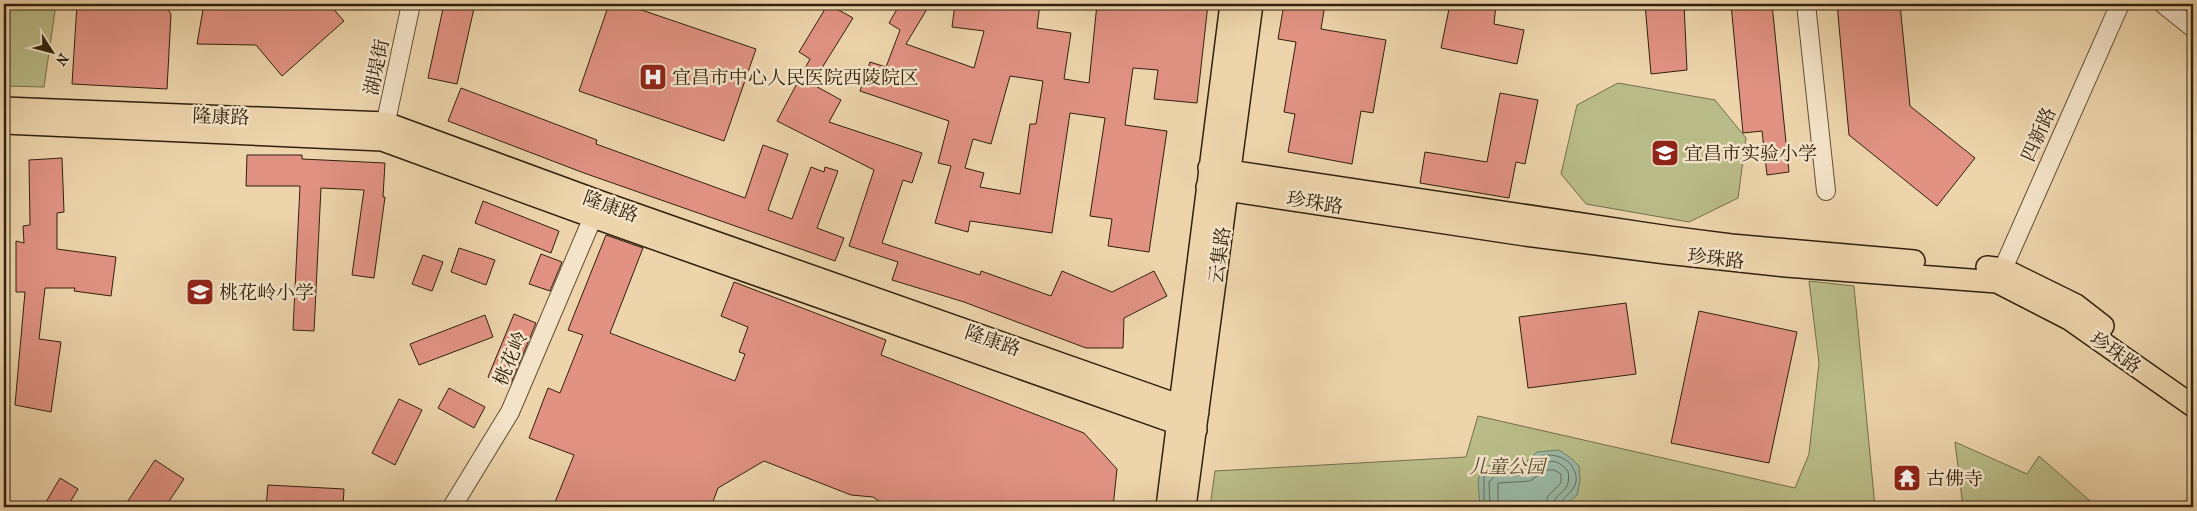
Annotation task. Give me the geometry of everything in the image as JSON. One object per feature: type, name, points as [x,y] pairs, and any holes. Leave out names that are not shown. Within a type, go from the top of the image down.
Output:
[{"type":"main road","name":"云集路","points":[[1219,178],[1231,4]]},
{"type":"main road","name":"云集路","points":[[1185,507],[1188,418],[1219,178],[1252,4]]},
{"type":"main road","name":"隆康路","points":[[4,108],[384,131],[610,206],[1188,418]]},
{"type":"main road","name":"隆康路","points":[[4,123],[384,131],[593,217],[1188,418]]},
{"type":"main road","name":"珍珠路","points":[[1219,178],[1668,237],[2000,275],[2076,305],[2193,390]]},
{"type":"main road","name":"珍珠路","points":[[2000,275],[2069,319],[2193,406]]},
{"type":"main road","name":"云集路","points":[[1167,507],[1188,418]]},
{"type":"street","name":"湖堤街","points":[[384,131],[411,4]]},
{"type":"street","points":[[1806,4],[1826,191]]},
{"type":"street","name":"四新路","points":[[2000,275],[2120,4]]},
{"type":"street","points":[[2163,4],[2193,28]]},
{"type":"street","name":"桃花岭","points":[[452,507],[510,412],[593,217]]},
{"type":"green space","points":[[4,4],[56,4],[44,87],[4,86]]},
{"type":"green space","points":[[1618,83],[1715,100],[1746,138],[1738,198],[1689,222],[1586,204],[1561,174],[1577,105]]},
{"type":"green space","name":"儿童公园","points":[[1809,281],[1854,286],[1875,507],[1210,507],[1215,471],[1466,457],[1478,416],[1795,488],[1809,454],[1819,363]]},
{"type":"green space","points":[[1955,442],[2027,474],[2039,456],[2097,507],[1963,507]]},
{"type":"water","points":[[1559,450],[1579,466],[1580,481],[1577,495],[1562,507],[1480,507],[1478,481],[1480,473],[1493,463],[1525,463],[1537,452]]},
{"type":"building","points":[[77,4],[164,4],[171,14],[167,89],[72,84]]},
{"type":"building","points":[[204,4],[329,4],[344,21],[282,76],[256,45],[197,44]]},
{"type":"building","points":[[444,4],[475,4],[457,84],[428,78]]},
{"type":"building","points":[[609,4],[624,4],[756,49],[724,141],[579,91]]},
{"type":"building","points":[[828,4],[853,18],[812,84],[841,100],[829,122],[922,153],[912,183],[903,180],[882,243],[980,275],[981,271],[1051,296],[1062,271],[1112,292],[1154,271],[1167,296],[1124,318],[1123,348],[1086,348],[964,302],[892,280],[898,262],[849,246],[874,170],[777,121],[810,59],[799,52]]},
{"type":"building","points":[[900,4],[930,4],[906,44],[974,68],[984,31],[952,27],[955,4],[1040,4],[1037,28],[1071,33],[1064,79],[1089,83],[1097,4],[1136,4],[1164,7],[1165,4],[1208,4],[1197,103],[1154,99],[1158,70],[1133,68],[1125,125],[1167,131],[1149,252],[1108,246],[1112,219],[1090,216],[1105,118],[1070,113],[1052,233],[970,221],[968,232],[935,223],[951,166],[938,163],[949,121],[860,91],[870,62],[886,67],[900,30],[889,23]],"holes":[[[1010,76],[1043,81],[1036,124],[1030,124],[1020,194],[980,187],[984,173],[965,168],[973,139],[991,144]]]},
{"type":"building","points":[[1284,4],[1325,4],[1321,29],[1386,40],[1373,113],[1361,111],[1352,164],[1288,152],[1295,114],[1284,112],[1296,42],[1278,39]]},
{"type":"building","points":[[1450,4],[1496,4],[1494,24],[1524,30],[1517,64],[1441,48]]},
{"type":"building","points":[[1645,4],[1684,4],[1687,70],[1651,74]]},
{"type":"building","points":[[1731,4],[1772,4],[1789,172],[1767,175],[1762,131],[1743,133]]},
{"type":"building","points":[[1837,4],[1900,4],[1910,106],[1975,158],[1937,206],[1849,135]]},
{"type":"building","points":[[461,88],[597,140],[596,144],[745,198],[763,145],[788,154],[768,210],[792,219],[811,167],[824,172],[825,167],[838,171],[817,228],[844,238],[835,261],[584,173],[448,121]]},
{"type":"building","points":[[1500,93],[1538,100],[1525,164],[1516,162],[1509,198],[1420,183],[1425,152],[1487,162]]},
{"type":"building","points":[[247,155],[302,155],[302,159],[385,163],[383,197],[385,197],[374,278],[352,275],[364,190],[321,188],[314,331],[293,330],[300,186],[246,186]]},
{"type":"building","points":[[62,158],[64,212],[57,213],[57,249],[116,257],[111,296],[74,291],[75,288],[45,288],[39,339],[61,342],[51,412],[15,405],[25,292],[16,292],[16,241],[24,243],[23,226],[30,225],[29,160]]},
{"type":"building","points":[[483,201],[559,231],[551,253],[475,223]]},
{"type":"building","points":[[606,235],[643,248],[610,333],[735,381],[745,354],[739,352],[748,327],[721,316],[734,282],[886,340],[881,355],[1084,433],[1117,469],[1113,507],[888,507],[873,497],[851,495],[764,461],[718,488],[711,507],[553,507],[574,455],[529,438],[548,388],[560,393],[583,335],[568,330]]},
{"type":"building","points":[[459,248],[495,260],[486,285],[451,272]]},
{"type":"building","points":[[541,254],[562,262],[550,291],[529,284]]},
{"type":"building","points":[[423,255],[443,262],[432,291],[412,284]]},
{"type":"building","points":[[1626,303],[1636,374],[1528,388],[1519,317]]},
{"type":"building","points":[[1699,311],[1797,332],[1769,463],[1671,443]]},
{"type":"building","points":[[514,314],[536,323],[510,386],[488,377]]},
{"type":"building","points":[[485,315],[493,337],[419,365],[410,344]]},
{"type":"building","points":[[449,388],[485,407],[474,428],[438,408]]},
{"type":"building","points":[[399,399],[422,410],[395,465],[372,453]]},
{"type":"building","points":[[155,460],[184,479],[165,507],[124,507]]},
{"type":"building","points":[[60,478],[78,489],[67,507],[43,507]]},
{"type":"building","points":[[268,485],[344,489],[343,507],[266,507]]},
{"type":"place","name":"宜昌市中心人民医院西陵院区","points":[[653,77]]},
{"type":"place","name":"宜昌市实验小学","points":[[1665,153]]},
{"type":"place","name":"桃花岭小学","points":[[200,292]]},
{"type":"place","name":"古佛寺","points":[[1907,478]]}]
